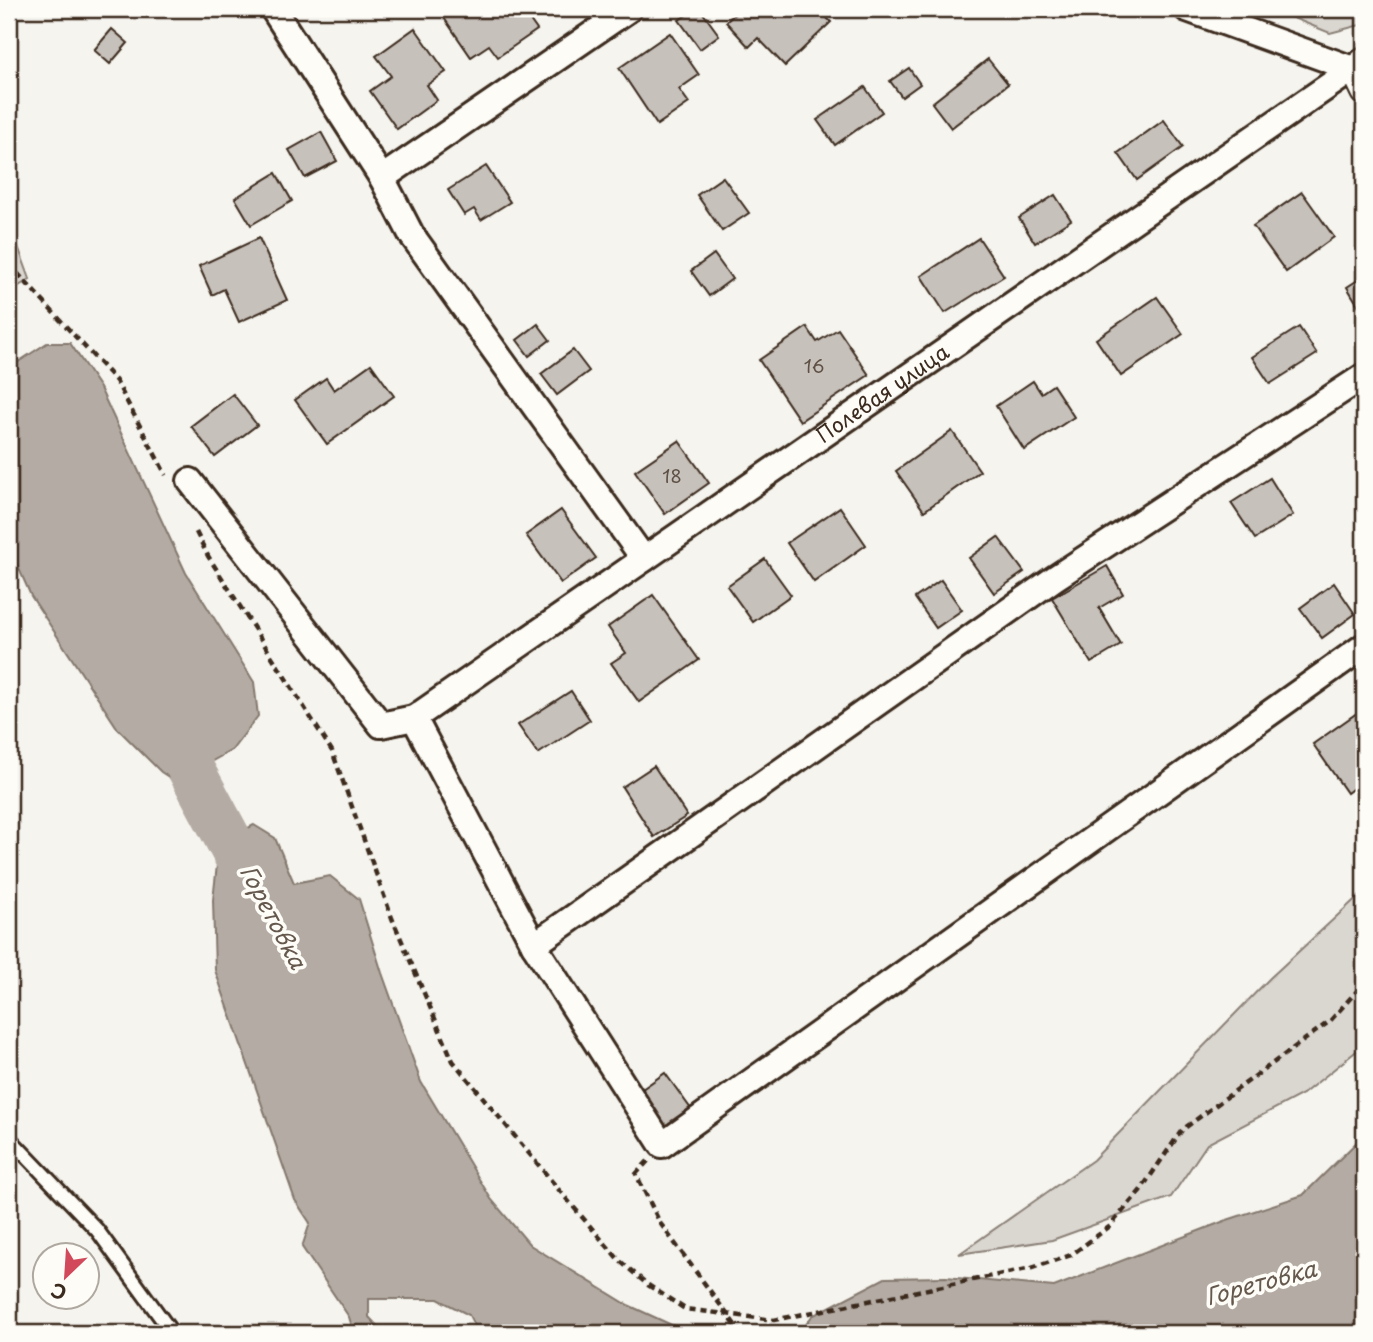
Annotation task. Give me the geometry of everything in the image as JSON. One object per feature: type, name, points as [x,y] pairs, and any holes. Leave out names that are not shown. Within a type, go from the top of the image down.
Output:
[{"type":"street","points":[[273,9],[382,178],[411,234],[644,559]]},
{"type":"street","points":[[382,178],[629,9]]},
{"type":"street","points":[[1187,9],[1359,65],[1364,92]]},
{"type":"street","name":"Полевая улица","points":[[414,718],[1359,65]]},
{"type":"street","points":[[534,945],[1055,578],[1364,376]]},
{"type":"street","points":[[181,484],[381,725],[414,718],[534,945],[662,1145],[1364,646]]},
{"type":"lane","points":[[9,1138],[97,1230],[172,1333]]},
{"type":"path","points":[[9,264],[116,381],[181,484]]},
{"type":"path","points":[[190,521],[208,556],[332,751],[392,918],[453,1061],[620,1261],[648,1285],[685,1309],[774,1320],[1032,1268],[1072,1255],[1117,1218],[1140,1191],[1182,1130],[1330,1021],[1364,983]]},
{"type":"path","points":[[662,1145],[636,1174],[660,1223],[741,1333]]},
{"type":"shaded area","points":[[1271,9],[1364,9],[1364,24],[1330,33]]},
{"type":"shaded area","points":[[9,222],[30,279],[9,292]]},
{"type":"shaded area","points":[[1364,891],[1364,1045],[1303,1094],[1207,1144],[1171,1197],[1052,1240],[959,1254],[1093,1160],[1270,978]]},
{"type":"water","points":[[47,343],[70,343],[100,388],[186,573],[254,682],[258,716],[232,750],[207,764],[211,781],[228,795],[232,810],[218,821],[205,824],[190,791],[161,772],[118,729],[31,596],[9,546],[9,368]]},
{"type":"water","points":[[254,825],[275,838],[294,883],[330,876],[359,899],[421,1082],[491,1199],[530,1245],[628,1305],[689,1333],[478,1333],[469,1315],[438,1299],[369,1299],[369,1317],[384,1333],[354,1333],[349,1317],[302,1247],[310,1223],[295,1200],[215,970],[213,900],[219,847],[228,838]]},
{"type":"water","points":[[1364,1135],[1364,1333],[800,1333],[812,1316],[885,1278],[946,1277],[1054,1287],[1227,1220],[1303,1195]]},
{"type":"building","points":[[450,9],[522,9],[537,30],[498,57],[489,45],[471,57],[442,15]]},
{"type":"building","points":[[695,9],[700,9],[719,35],[700,49],[679,20]]},
{"type":"building","points":[[740,9],[818,9],[831,22],[785,66],[758,38],[749,47],[726,22]]},
{"type":"building","points":[[415,28],[446,72],[427,85],[437,100],[397,129],[370,91],[391,76],[376,56]]},
{"type":"building","points":[[112,29],[128,43],[110,64],[94,50]]},
{"type":"building","points":[[670,33],[699,75],[679,89],[689,103],[657,125],[619,68]]},
{"type":"building","points":[[988,59],[1008,84],[951,128],[932,103]]},
{"type":"building","points":[[909,68],[920,84],[902,97],[890,81]]},
{"type":"building","points":[[865,87],[882,112],[835,145],[817,120]]},
{"type":"building","points":[[1164,120],[1183,147],[1137,180],[1118,153]]},
{"type":"building","points":[[321,132],[337,161],[305,178],[289,150]]},
{"type":"building","points":[[486,166],[510,202],[481,220],[474,209],[464,215],[448,190]]},
{"type":"building","points":[[276,173],[292,201],[251,225],[235,198]]},
{"type":"building","points":[[723,177],[749,213],[722,231],[697,195]]},
{"type":"building","points":[[1302,192],[1334,237],[1286,272],[1253,226]]},
{"type":"building","points":[[1055,195],[1071,220],[1035,243],[1019,218]]},
{"type":"building","points":[[259,238],[287,300],[239,322],[224,289],[212,295],[199,266]]},
{"type":"building","points":[[979,238],[1004,276],[945,313],[921,276]]},
{"type":"building","points":[[714,254],[732,279],[709,296],[691,271]]},
{"type":"building","points":[[1364,276],[1364,315],[1347,287]]},
{"type":"building","points":[[1157,297],[1183,334],[1121,376],[1096,339]]},
{"type":"building","points":[[538,324],[550,340],[529,356],[517,340]]},
{"type":"building","points":[[807,327],[817,342],[838,329],[869,375],[800,421],[759,360]]},
{"type":"building","points":[[1299,327],[1317,354],[1270,384],[1252,357]]},
{"type":"building","points":[[573,350],[589,371],[557,395],[541,374]]},
{"type":"building","points":[[371,364],[394,396],[327,444],[295,400],[326,378],[334,390]]},
{"type":"building","points":[[1033,381],[1041,393],[1053,385],[1074,417],[1024,450],[996,406]]},
{"type":"building","points":[[233,394],[257,425],[215,457],[191,426]]},
{"type":"building","points":[[952,431],[980,471],[924,511],[896,471]]},
{"type":"building","points":[[679,441],[709,483],[665,514],[635,471]]},
{"type":"building","points":[[1270,478],[1293,515],[1255,539],[1231,503]]},
{"type":"building","points":[[840,507],[866,545],[814,582],[787,543]]},
{"type":"building","points":[[561,510],[596,558],[561,583],[526,535]]},
{"type":"building","points":[[998,537],[1024,572],[994,593],[969,558]]},
{"type":"building","points":[[765,559],[791,595],[753,622],[727,586]]},
{"type":"building","points":[[1107,566],[1123,594],[1099,608],[1121,645],[1091,663],[1052,598]]},
{"type":"building","points":[[941,580],[962,610],[936,628],[915,598]]},
{"type":"building","points":[[1334,583],[1355,614],[1322,638],[1300,608]]},
{"type":"building","points":[[653,595],[699,660],[639,702],[611,663],[626,653],[608,627]]},
{"type":"building","points":[[571,691],[590,720],[538,754],[518,725]]},
{"type":"building","points":[[1364,708],[1364,780],[1347,793],[1313,744]]},
{"type":"building","points":[[654,766],[687,816],[654,837],[622,787]]},
{"type":"building","points":[[665,1073],[691,1109],[664,1128],[638,1092]]},
{"type":"waterway","name":"Горетовка","points":[[189,766],[258,895]]}]
